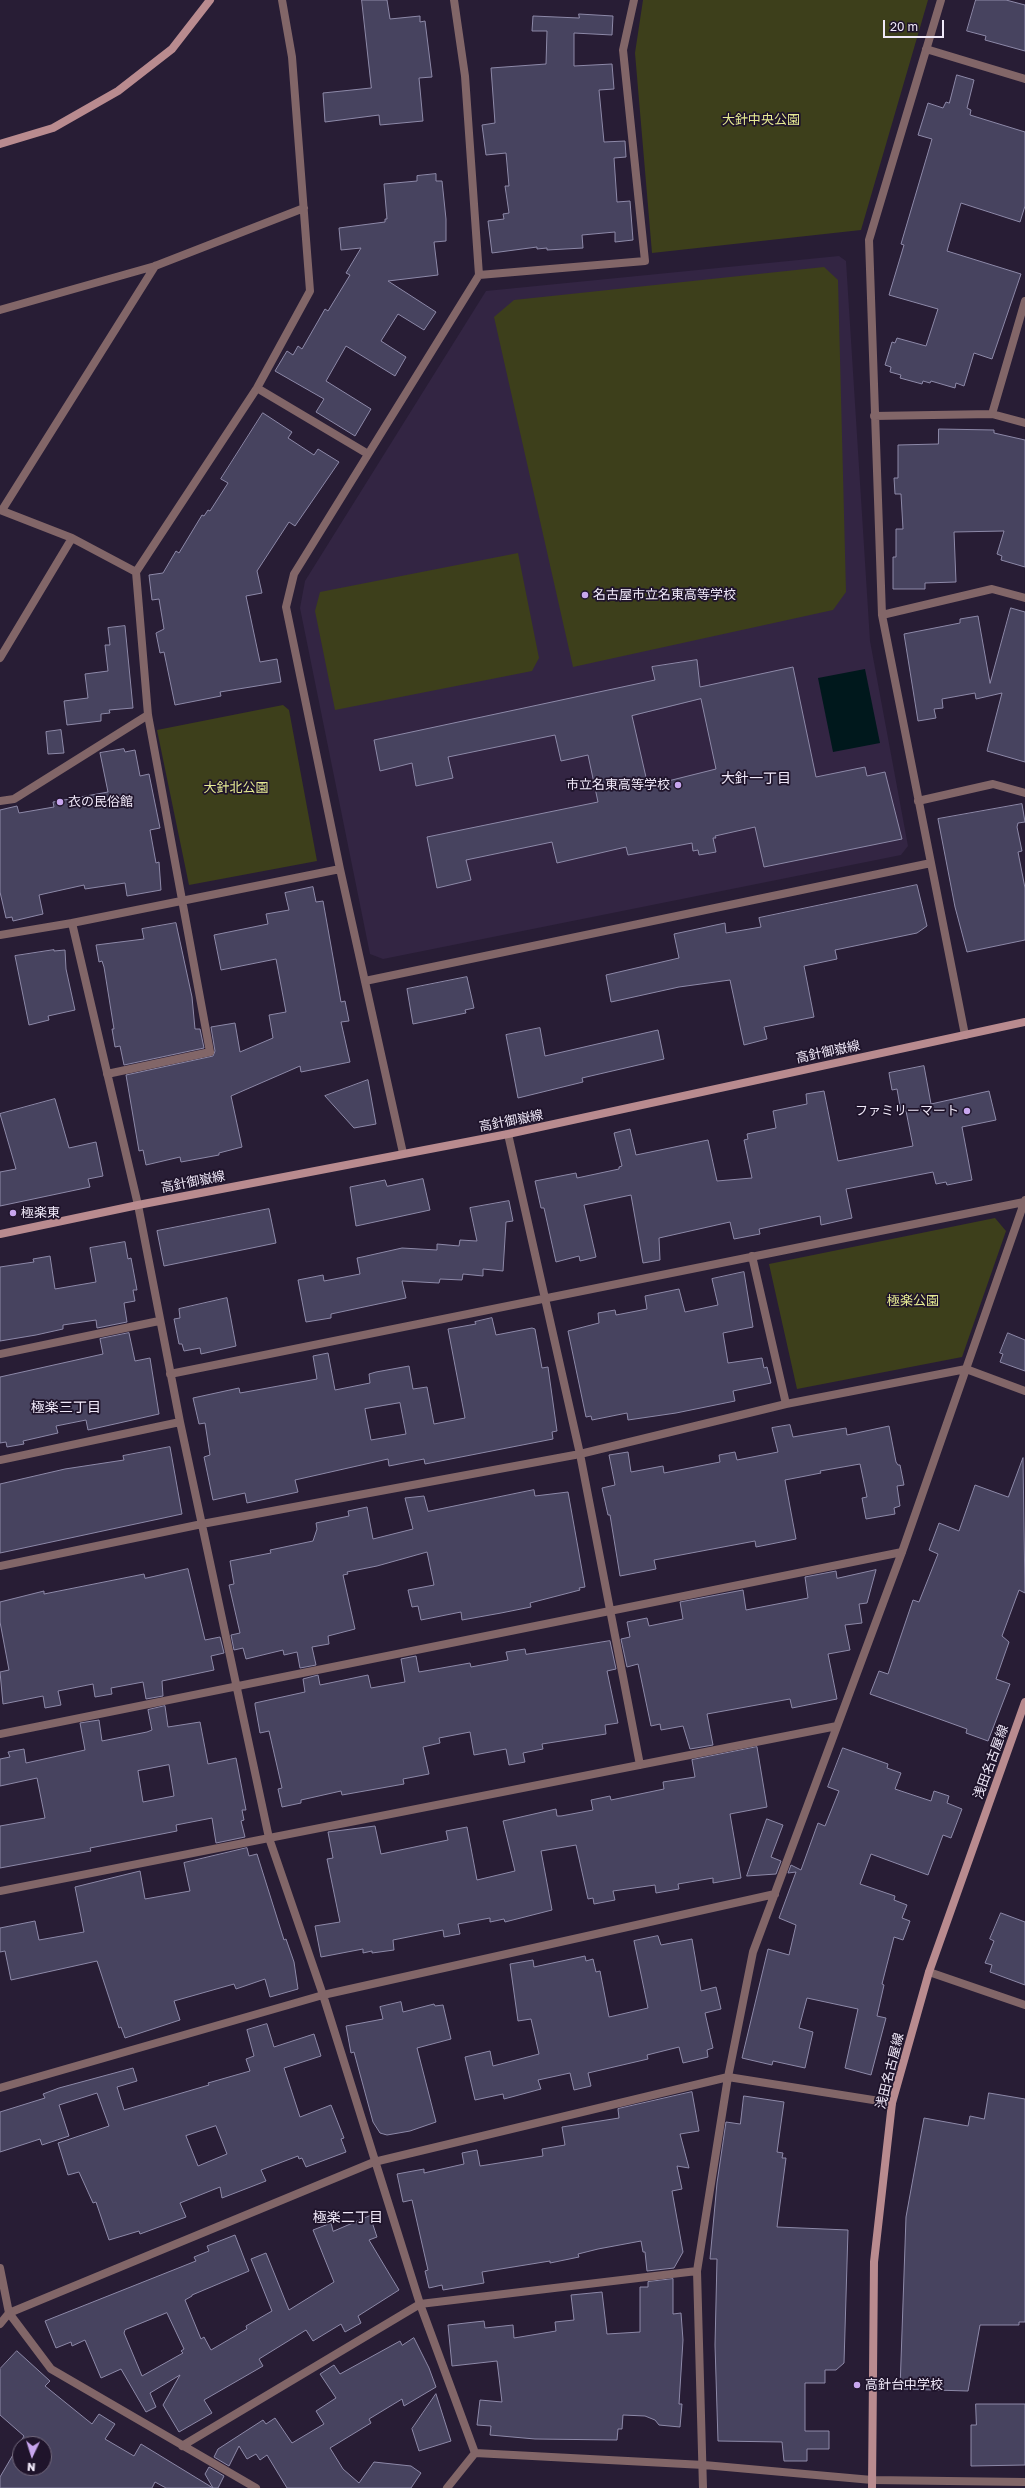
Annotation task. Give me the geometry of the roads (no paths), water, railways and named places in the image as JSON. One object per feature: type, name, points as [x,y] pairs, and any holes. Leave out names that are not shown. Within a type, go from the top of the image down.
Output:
[{"type":"street","points":[[0,144],[53,128],[118,92],[172,49],[210,0]]},
{"type":"street","points":[[107,1074],[210,1052],[148,715],[136,572],[257,388],[310,291],[292,57],[282,0]]},
{"type":"street","points":[[403,1153],[340,870],[286,607],[294,574],[479,275],[465,76],[454,0]]},
{"type":"street","points":[[479,275],[645,261],[623,50],[634,0]]},
{"type":"street","points":[[941,0],[869,240],[882,615],[965,1035]]},
{"type":"street","points":[[926,49],[1025,79]]},
{"type":"street","points":[[0,310],[154,266],[304,208]]},
{"type":"street","points":[[136,572],[72,538],[1,510],[154,266]]},
{"type":"street","points":[[992,414],[1025,301]]},
{"type":"street","points":[[257,388],[368,454]]},
{"type":"street","points":[[874,416],[992,414],[1025,423]]},
{"type":"street","points":[[1,655],[72,538]]},
{"type":"street","points":[[882,615],[992,589],[1025,598]]},
{"type":"street","points":[[0,801],[14,799],[148,715]]},
{"type":"street","points":[[918,801],[993,784],[1025,793]]},
{"type":"street","points":[[365,981],[931,862]]},
{"type":"street","points":[[0,935],[72,923],[340,870]]},
{"type":"street","points":[[72,923],[138,1205],[170,1374],[238,1686],[269,1838],[323,1995],[374,2162],[420,2304],[475,2453]]},
{"type":"street","name":"高針御嶽線","points":[[0,1234],[138,1205],[508,1134],[1025,1022]]},
{"type":"street","points":[[508,1134],[580,1454],[640,1765]]},
{"type":"street","points":[[170,1374],[1025,1201]]},
{"type":"street","points":[[703,2488],[704,2465],[697,2271],[728,2077],[753,1952],[902,1552],[1025,1201]]},
{"type":"street","points":[[752,1256],[786,1404]]},
{"type":"street","points":[[0,1354],[160,1321]]},
{"type":"street","points":[[0,1566],[202,1524],[580,1454],[786,1404],[966,1370],[1025,1391]]},
{"type":"street","points":[[0,1460],[180,1422]]},
{"type":"street","points":[[0,1734],[902,1552]]},
{"type":"street","name":"浅田名古屋線","points":[[872,2484],[874,2262],[892,2103],[929,1972],[1025,1702]]},
{"type":"street","points":[[0,1891],[837,1726]]},
{"type":"street","points":[[0,2088],[323,1995],[775,1894]]},
{"type":"street","points":[[929,1972],[1025,2005]]},
{"type":"street","points":[[0,2324],[9,2313],[374,2162],[728,2077],[892,2103]]},
{"type":"street","points":[[0,2268],[9,2313],[51,2368],[256,2488]]},
{"type":"street","points":[[182,2446],[420,2304],[697,2271]]},
{"type":"street","points":[[475,2453],[704,2465],[872,2484],[1025,2482]]},
{"type":"street","points":[[447,2488],[475,2453]]},
{"type":"place","name":"名古屋市立名東高等学校","points":[[585,595]]},
{"type":"place","name":"市立名東高等学校","points":[[678,785]]},
{"type":"place","name":"衣の民俗館","points":[[60,802]]},
{"type":"place","name":"ファミリーマート","points":[[967,1111]]},
{"type":"place","name":"極楽東","points":[[13,1213]]},
{"type":"place","name":"高針台中学校","points":[[857,2385]]},
{"type":"district","name":"大針一丁目","points":[[756,779]]},
{"type":"district","name":"極楽三丁目","points":[[66,1408]]},
{"type":"district","name":"極楽二丁目","points":[[348,2218]]},
{"type":"park label","name":"大針中央公園","points":[[761,120]]},
{"type":"park label","name":"大針北公園","points":[[236,788]]},
{"type":"park label","name":"極楽公園","points":[[913,1301]]}]
